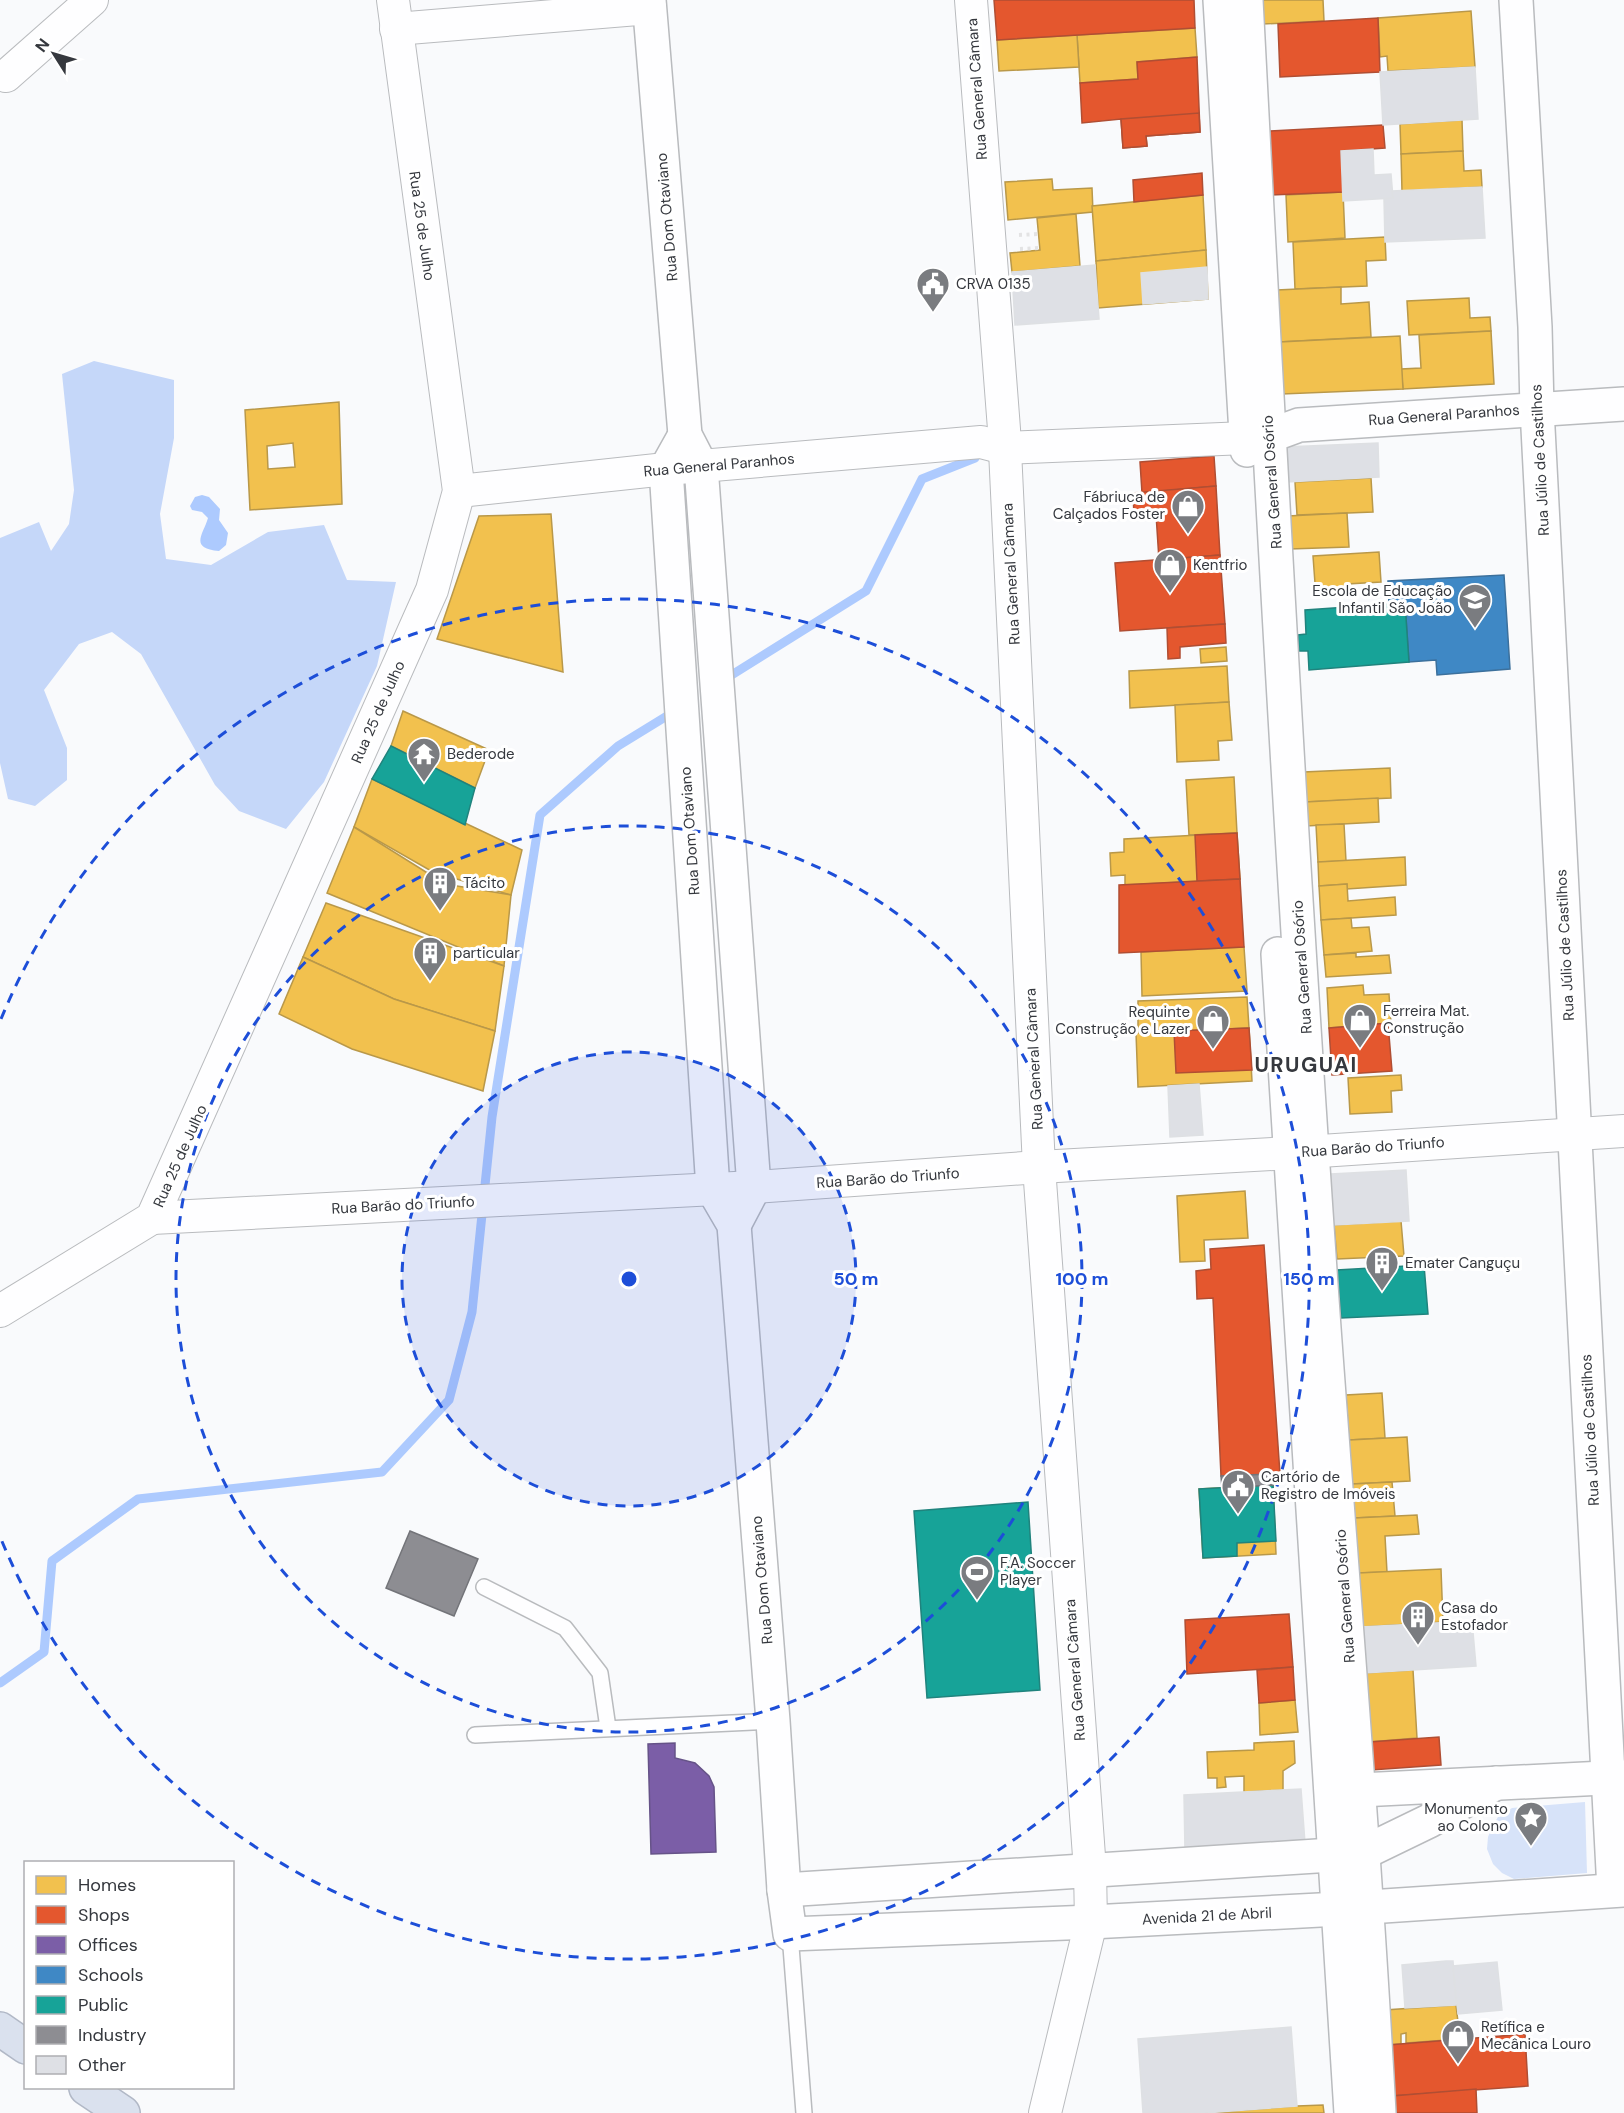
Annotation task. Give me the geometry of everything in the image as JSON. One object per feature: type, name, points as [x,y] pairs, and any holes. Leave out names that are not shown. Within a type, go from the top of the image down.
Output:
[{"type":"highway","points":[[0,2029],[24,2046]]},
{"type":"highway","points":[[87,2089],[123,2113]]},
{"type":"street","points":[[6,76],[92,0]]},
{"type":"street","name":"Rua General Câmara","points":[[970,0],[1040,1167],[1090,1870],[1091,1922],[1045,2113]]},
{"type":"street","name":"Rua General Osório","points":[[1220,0],[1257,427],[1302,1152],[1353,1908],[1379,2113]]},
{"type":"street","name":"Rua General Osório","points":[[1246,0],[1257,427]]},
{"type":"street","name":"Rua Júlio de Castilhos","points":[[1516,0],[1535,327],[1537,409],[1574,1134],[1616,1777],[1619,1890]]},
{"type":"street","points":[[394,14],[650,4]]},
{"type":"street","name":"Rua Dom Otaviano","points":[[650,4],[685,435],[701,466],[754,1187]]},
{"type":"street","name":"Rua 25 de Julho","points":[[0,1311],[152,1218],[432,590],[459,491],[394,14]]},
{"type":"street","name":"Rua General Paranhos","points":[[459,491],[666,469],[996,440],[1299,425],[1624,404]]},
{"type":"street","points":[[666,469],[685,435]]},
{"type":"street","name":"Rua Dom Otaviano","points":[[666,469],[713,1189],[734,1226],[784,1890],[790,1934]]},
{"type":"street","points":[[678,657],[715,653]]},
{"type":"street","points":[[693,873],[730,873]]},
{"type":"street","name":"Rua Barão do Triunfo","points":[[152,1218],[754,1187],[1624,1131]]},
{"type":"street","name":"Rua General Osório","points":[[1302,1152],[1324,1326],[1359,1790],[1349,1854]]},
{"type":"street","points":[[734,1226],[754,1187]]},
{"type":"street","points":[[1359,1790],[1616,1777]]},
{"type":"street","points":[[784,1890],[1349,1854],[1429,1821],[1496,1783]]},
{"type":"street","name":"Avenida 21 de Abril","points":[[790,1934],[1091,1922],[1353,1908],[1619,1890]]},
{"type":"street","name":"Rua General Osório","points":[[1351,2113],[1353,1908]]},
{"type":"lane","points":[[484,1587],[565,1628],[600,1672],[608,1728]]},
{"type":"lane","points":[[475,1735],[773,1721]]},
{"type":"lane","points":[[790,1934],[804,2113]]},
{"type":"path","points":[[1009,236],[1039,234]]},
{"type":"path","points":[[1010,250],[1040,248]]},
{"type":"shaded area","points":[[94,361],[174,380],[174,438],[160,514],[166,559],[211,565],[268,532],[324,525],[347,580],[396,582],[377,666],[324,782],[286,829],[239,811],[215,785],[141,654],[112,632],[79,644],[44,690],[67,748],[67,780],[35,806],[8,799],[0,763],[0,538],[39,522],[51,551],[69,524],[74,490],[62,374]]},
{"type":"shaded area","points":[[202,495],[209,497],[220,509],[219,520],[228,533],[226,545],[219,551],[201,544],[201,535],[208,518],[202,512],[192,510],[190,506],[195,497]]},
{"type":"shaded area","points":[[1585,1802],[1587,1873],[1514,1879],[1502,1873],[1493,1864],[1487,1849],[1488,1837],[1498,1817],[1512,1808]]},
{"type":"building: Homes","points":[[1262,0],[1323,0],[1324,21],[1263,24]]},
{"type":"building: Homes","points":[[1471,11],[1475,67],[1388,71],[1387,56],[1380,57],[1378,18]]},
{"type":"building: Homes","points":[[1195,28],[1197,57],[1137,62],[1138,79],[1080,83],[1077,35]]},
{"type":"building: Homes","points":[[1077,35],[1079,67],[999,71],[997,40]]},
{"type":"building: Homes","points":[[1462,120],[1463,151],[1401,154],[1400,124]]},
{"type":"building: Homes","points":[[1463,151],[1464,171],[1481,170],[1482,187],[1402,191],[1401,154]]},
{"type":"building: Homes","points":[[1052,179],[1053,190],[1092,188],[1093,212],[1008,220],[1005,182]]},
{"type":"building: Homes","points":[[1343,192],[1345,238],[1288,242],[1286,195]]},
{"type":"building: Homes","points":[[1203,195],[1206,250],[1096,261],[1092,206]]},
{"type":"building: Homes","points":[[1076,214],[1080,266],[1012,272],[1010,253],[1040,250],[1037,218]]},
{"type":"building: Homes","points":[[1385,237],[1386,260],[1366,261],[1367,286],[1295,289],[1293,242]]},
{"type":"building: Homes","points":[[1206,250],[1208,299],[1098,308],[1096,261]]},
{"type":"building: Homes","points":[[1341,287],[1341,304],[1369,302],[1371,337],[1279,342],[1277,290]]},
{"type":"building: Homes","points":[[1469,298],[1470,318],[1490,317],[1491,331],[1409,335],[1407,301]]},
{"type":"building: Homes","points":[[1491,331],[1494,384],[1403,389],[1401,369],[1421,368],[1419,335]]},
{"type":"building: Homes","points":[[1400,336],[1403,389],[1282,394],[1279,342]]},
{"type":"building: Homes","points":[[339,402],[342,504],[250,510],[245,410]],"holes":[[[293,443],[295,467],[268,469],[267,446]]]},
{"type":"building: Homes","points":[[1371,478],[1373,512],[1297,515],[1295,482]]},
{"type":"building: Homes","points":[[1347,513],[1349,547],[1290,549],[1288,516]]},
{"type":"building: Homes","points":[[551,514],[563,672],[437,639],[479,516]]},
{"type":"building: Homes","points":[[1379,552],[1381,582],[1347,584],[1347,595],[1316,597],[1313,556]]},
{"type":"building: Homes","points":[[1226,647],[1227,661],[1201,663],[1200,649]]},
{"type":"building: Homes","points":[[1227,666],[1229,702],[1130,708],[1129,671]]},
{"type":"building: Homes","points":[[1229,702],[1232,740],[1218,741],[1219,760],[1177,762],[1175,705]]},
{"type":"building: Homes","points":[[403,711],[489,750],[475,788],[391,746]]},
{"type":"building: Homes","points":[[1390,768],[1391,798],[1305,802],[1304,772]]},
{"type":"building: Homes","points":[[1234,777],[1237,833],[1189,835],[1186,780]]},
{"type":"building: Homes","points":[[372,779],[522,850],[511,895],[433,872],[354,827]]},
{"type":"building: Homes","points":[[1378,798],[1379,822],[1306,826],[1305,802]]},
{"type":"building: Homes","points":[[1344,824],[1346,861],[1318,862],[1316,825]]},
{"type":"building: Homes","name":"Tácito","points":[[354,827],[445,884],[511,895],[504,966],[327,893]]},
{"type":"building: Homes","points":[[1237,833],[1240,879],[1125,885],[1125,875],[1111,876],[1110,853],[1124,852],[1124,839]]},
{"type":"building: Homes","points":[[1405,857],[1406,885],[1347,889],[1347,884],[1319,886],[1318,862]]},
{"type":"building: Homes","points":[[1347,884],[1348,901],[1395,897],[1396,915],[1321,920],[1319,886]]},
{"type":"building: Homes","name":"particular","points":[[326,903],[504,966],[495,1031],[394,999],[303,957]]},
{"type":"building: Homes","points":[[1351,918],[1352,928],[1369,927],[1372,951],[1324,955],[1321,920]]},
{"type":"building: Homes","points":[[1244,947],[1247,991],[1142,996],[1141,952]]},
{"type":"building: Homes","points":[[1356,953],[1356,957],[1389,955],[1391,973],[1326,977],[1324,955]]},
{"type":"building: Homes","points":[[303,957],[394,999],[495,1031],[483,1091],[352,1049],[279,1014]]},
{"type":"building: Homes","points":[[1363,985],[1364,995],[1389,994],[1391,1023],[1329,1028],[1327,988]]},
{"type":"building: Homes","points":[[1247,997],[1249,1028],[1138,1033],[1138,1001]]},
{"type":"building: Homes","points":[[1249,1028],[1252,1081],[1138,1087],[1136,1033]]},
{"type":"building: Homes","points":[[1401,1075],[1402,1090],[1391,1091],[1392,1112],[1350,1114],[1348,1078]]},
{"type":"building: Homes","points":[[1245,1191],[1248,1238],[1204,1240],[1205,1261],[1180,1262],[1177,1196]]},
{"type":"building: Homes","points":[[1401,1221],[1404,1256],[1337,1259],[1334,1225]]},
{"type":"building: Homes","points":[[1382,1393],[1385,1438],[1349,1440],[1346,1395]]},
{"type":"building: Homes","points":[[1407,1437],[1410,1481],[1352,1484],[1349,1440]]},
{"type":"building: Homes","points":[[1392,1482],[1395,1516],[1354,1518],[1352,1484]]},
{"type":"building: Homes","name":"Cartório de Registro de Imóveis","points":[[1273,1485],[1276,1554],[1203,1558],[1199,1489]]},
{"type":"building: Homes","points":[[1417,1515],[1419,1534],[1385,1536],[1387,1572],[1358,1573],[1354,1518]]},
{"type":"building: Homes","points":[[1441,1569],[1443,1622],[1361,1627],[1358,1573]]},
{"type":"building: Homes","points":[[1413,1670],[1417,1738],[1369,1742],[1365,1673]]},
{"type":"building: Homes","points":[[1295,1700],[1298,1732],[1260,1735],[1259,1703]]},
{"type":"building: Homes","points":[[1294,1741],[1295,1763],[1283,1771],[1283,1790],[1244,1792],[1244,1776],[1225,1777],[1226,1787],[1217,1788],[1217,1778],[1208,1778],[1207,1752],[1254,1750],[1254,1743]]},
{"type":"building: Homes","points":[[1456,2005],[1460,2039],[1406,2043],[1406,2033],[1401,2034],[1401,2044],[1388,2045],[1385,2010]]},
{"type":"building: Homes","points":[[1323,2105],[1324,2113],[1205,2113],[1297,2106]]},
{"type":"building: Shops","points":[[994,0],[1194,0],[1195,28],[997,40]]},
{"type":"building: Shops","points":[[1378,18],[1380,72],[1280,77],[1278,24]]},
{"type":"building: Shops","points":[[1197,57],[1200,132],[1146,136],[1147,146],[1123,148],[1121,119],[1082,123],[1080,83],[1138,79],[1137,62]]},
{"type":"building: Shops","points":[[1199,113],[1200,132],[1146,136],[1147,146],[1123,148],[1121,119]]},
{"type":"building: Shops","points":[[1383,125],[1385,148],[1341,151],[1343,192],[1271,195],[1268,131]]},
{"type":"building: Shops","points":[[1202,173],[1203,195],[1134,202],[1133,180]]},
{"type":"building: Shops","points":[[1214,456],[1216,486],[1142,493],[1140,462]]},
{"type":"building: Shops","name":"Fábriuca de Calçados Foster","points":[[1216,486],[1220,555],[1159,560],[1156,514],[1134,515],[1133,493]]},
{"type":"building: Shops","name":"Kentfrio","points":[[1220,555],[1225,624],[1120,631],[1115,563]]},
{"type":"building: Shops","points":[[1225,624],[1226,643],[1180,647],[1180,658],[1168,659],[1167,628]]},
{"type":"building: Shops","points":[[1237,833],[1240,879],[1197,881],[1195,835]]},
{"type":"building: Shops","points":[[1240,879],[1244,947],[1119,953],[1119,885]]},
{"type":"building: Shops","name":"Ferreira Mat. Construção","points":[[1388,1023],[1392,1071],[1332,1075],[1329,1028]]},
{"type":"building: Shops","name":"Requinte Construção e Lazer","points":[[1249,1028],[1252,1070],[1176,1073],[1174,1031]]},
{"type":"building: Shops","points":[[1264,1245],[1280,1474],[1221,1476],[1213,1298],[1197,1299],[1196,1271],[1211,1269],[1210,1249]]},
{"type":"building: Shops","points":[[1289,1614],[1293,1667],[1187,1674],[1185,1620]]},
{"type":"building: Shops","points":[[1293,1667],[1295,1700],[1259,1703],[1257,1670]]},
{"type":"building: Shops","points":[[1439,1737],[1441,1765],[1371,1770],[1369,1742]]},
{"type":"building: Shops","name":"Retífica e Mecânica Louro","points":[[1525,2034],[1528,2086],[1392,2096],[1388,2045]]},
{"type":"building: Shops","points":[[1476,2089],[1477,2113],[1393,2113],[1392,2096]]},
{"type":"building: Offices","points":[[675,1743],[675,1758],[695,1763],[709,1776],[714,1787],[716,1852],[651,1854],[648,1744]]},
{"type":"building: Schools","points":[[1504,575],[1510,669],[1437,675],[1436,660],[1409,662],[1405,603],[1389,604],[1388,581]]},
{"type":"building: Public","points":[[1405,603],[1409,662],[1309,670],[1308,651],[1299,651],[1298,635],[1306,634],[1305,610]]},
{"type":"building: Public","name":"Bederode","points":[[391,746],[475,788],[465,825],[372,779]]},
{"type":"building: Public","name":"Emater Canguçu","points":[[1424,1265],[1428,1314],[1341,1318],[1337,1270]]},
{"type":"building: Public","name":"Cartório de Registro de Imóveis","points":[[1273,1485],[1276,1541],[1237,1543],[1237,1556],[1203,1558],[1199,1489]]},
{"type":"building: Public","name":"F.A. Soccer Player","points":[[1028,1502],[1040,1690],[927,1698],[914,1511]]},
{"type":"building: Industry","points":[[1273,1474],[1273,1485],[1222,1488],[1221,1476]]},
{"type":"building: Industry","points":[[410,1531],[478,1559],[454,1616],[386,1588]]},
{"type":"building: Other","points":[[1475,67],[1478,119],[1383,125],[1380,72]]},
{"type":"building: Other","points":[[1373,149],[1374,175],[1391,174],[1393,198],[1343,201],[1341,151]]},
{"type":"building: Other","points":[[1482,187],[1485,238],[1385,242],[1384,199],[1393,198],[1392,191]]},
{"type":"building: Other","points":[[1095,265],[1099,319],[1015,325],[1012,272]]},
{"type":"building: Other","points":[[1207,267],[1208,299],[1143,304],[1141,273]]},
{"type":"building: Other","points":[[1378,443],[1379,477],[1287,482],[1285,447]]},
{"type":"building: Other","points":[[1199,1084],[1203,1135],[1170,1137],[1168,1086]]},
{"type":"building: Other","points":[[1406,1170],[1409,1221],[1334,1225],[1331,1174]]},
{"type":"building: Other","name":"Casa do Estofador","points":[[1472,1621],[1476,1666],[1365,1673],[1361,1627]]},
{"type":"building: Other","points":[[1301,1789],[1305,1843],[1185,1851],[1184,1795]]},
{"type":"building: Other","points":[[1453,1961],[1456,2005],[1405,2008],[1402,1965]]},
{"type":"building: Other","points":[[1497,1962],[1502,2010],[1458,2014],[1453,1966]]},
{"type":"building: Other","points":[[1291,2027],[1297,2106],[1205,2113],[1143,2113],[1138,2039]]},
{"type":"waterway","points":[[722,681],[866,591],[922,479],[975,458]]},
{"type":"waterway","points":[[0,1683],[44,1652],[52,1561],[138,1499],[382,1472],[449,1400],[472,1312],[492,1117],[540,815],[618,746],[675,711]]},
{"type":"place","name":"CRVA 0135","points":[[933,313]]},
{"type":"place","name":"Fábriuca de Calçados Foster","points":[[1188,535]]},
{"type":"place","name":"Kentfrio","points":[[1170,594]]},
{"type":"place","name":"Escola de Educação Infantil São João","points":[[1475,629]]},
{"type":"place","name":"Bederode","points":[[424,783]]},
{"type":"place","name":"Tácito","points":[[440,912]]},
{"type":"place","name":"particular","points":[[430,982]]},
{"type":"place","name":"Ferreira Mat. Construção","points":[[1360,1049]]},
{"type":"place","name":"Requinte Construção e Lazer","points":[[1213,1050]]},
{"type":"place","name":"Emater Canguçu","points":[[1382,1292]]},
{"type":"place","name":"Cartório de Registro de Imóveis","points":[[1238,1515]]},
{"type":"place","name":"F.A. Soccer Player","points":[[977,1601]]},
{"type":"place","name":"Casa do Estofador","points":[[1418,1646]]},
{"type":"place","name":"Monumento ao Colono","points":[[1531,1847]]},
{"type":"place","name":"Retífica e Mecânica Louro","points":[[1458,2065]]},
{"type":"district","name":"URUGUAI","points":[[1306,1065]]}]
